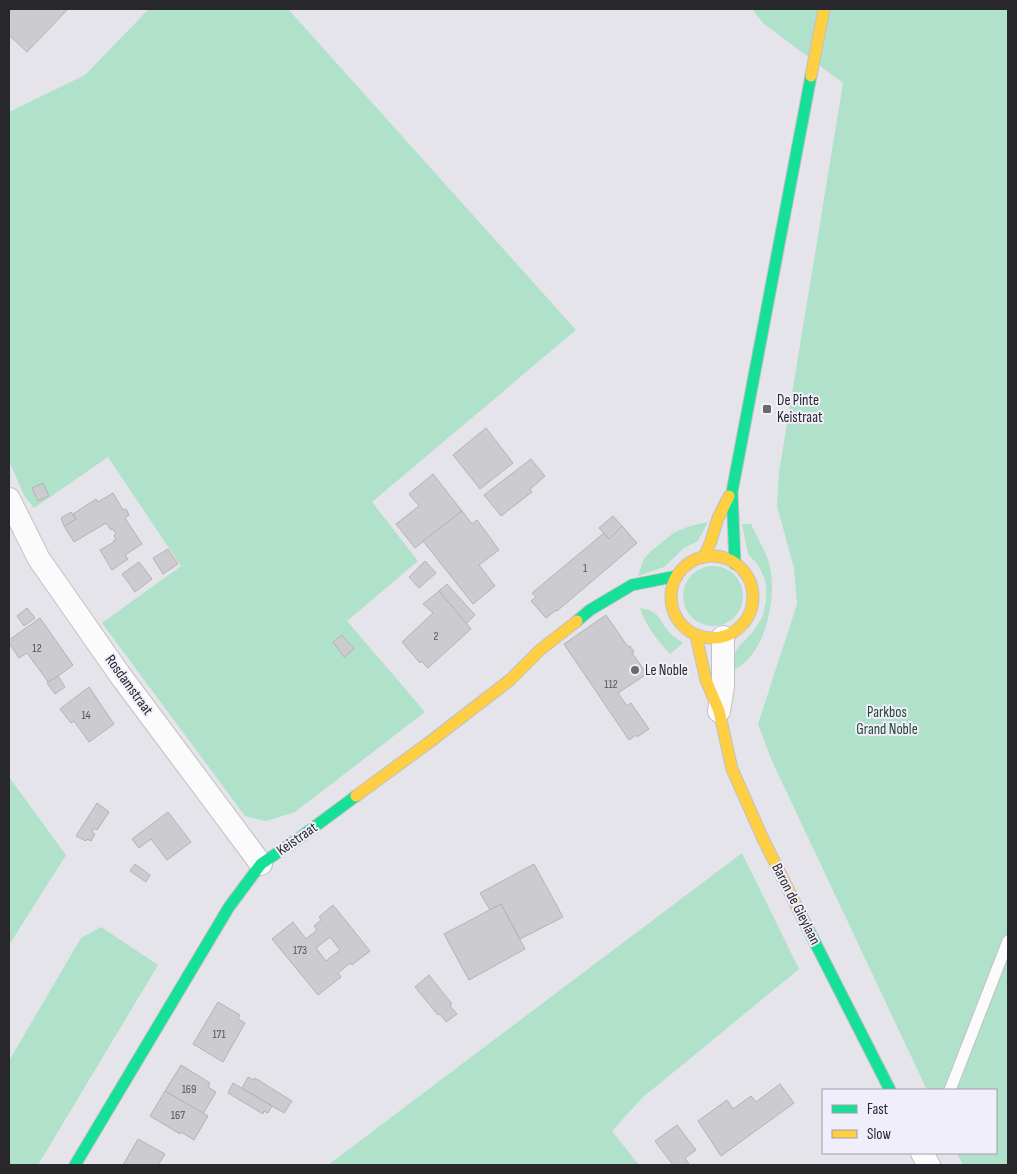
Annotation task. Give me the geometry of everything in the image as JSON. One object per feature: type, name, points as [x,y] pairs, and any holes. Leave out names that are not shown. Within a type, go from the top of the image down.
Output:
[{"type":"street","points":[[735,564],[732,492],[824,9]]},
{"type":"street","points":[[704,557],[721,510],[732,492]]},
{"type":"street","name":"Rosdamstraat","points":[[9,499],[39,559],[120,675],[261,864]]},
{"type":"street","points":[[704,557],[726,558],[735,564],[744,571],[750,581],[753,592],[749,615],[734,632],[724,637],[714,639],[696,636],[679,623],[667,603],[676,576],[693,560],[704,557]]},
{"type":"street","name":"Keistraat","points":[[74,1165],[228,907],[261,864],[302,836],[510,680],[540,650],[590,610],[632,585],[676,576]]},
{"type":"street","name":"Keistraat","points":[[612,597],[632,596]]},
{"type":"street","name":"Baron de Gieylaan","points":[[696,636],[706,680],[719,711],[732,769],[745,800],[889,1089]]},
{"type":"street","name":"Baron de Gieylaan","points":[[719,711],[723,686],[724,637]]},
{"type":"lane","points":[[950,1089],[1008,941]]},
{"type":"green space","points":[[149,9],[288,9],[576,330],[372,502],[418,561],[347,621],[425,712],[295,812],[266,821],[245,816],[102,623],[181,566],[108,457],[34,508],[24,495],[9,461],[9,112],[85,75]]},
{"type":"green space","name":"Parkbos Grand Noble","points":[[752,9],[1008,9],[1008,1165],[963,1165],[958,1154],[997,1154],[997,1089],[927,1089],[772,761],[758,724],[797,604],[794,568],[777,506],[779,473],[843,83],[763,23]]},
{"type":"green space","points":[[708,522],[698,541],[684,548],[664,567],[638,576],[644,559],[675,532]]},
{"type":"green space","points":[[742,524],[751,524],[765,553],[769,563],[772,591],[767,623],[761,638],[754,652],[744,663],[733,670],[734,654],[752,633],[763,616],[766,601],[764,577],[758,565],[748,554]]},
{"type":"green space","points":[[713,566],[730,571],[738,579],[743,596],[738,613],[730,621],[713,626],[696,621],[688,613],[683,596],[688,579],[696,571]]},
{"type":"green space","points":[[640,608],[647,609],[656,614],[670,633],[683,643],[670,654],[649,627]]},
{"type":"green space","points":[[9,777],[66,855],[9,945]]},
{"type":"green space","points":[[742,853],[799,969],[642,1098],[612,1131],[638,1164],[328,1165]]},
{"type":"green space","points":[[101,927],[158,965],[38,1165],[9,1165],[9,1061],[81,938]]},
{"type":"building","points":[[9,9],[68,9],[27,52],[9,35]]},
{"type":"building","points":[[486,428],[513,463],[480,489],[453,455]]},
{"type":"building","points":[[531,459],[545,476],[530,489],[532,492],[501,516],[484,495]]},
{"type":"building","points":[[433,474],[462,511],[415,548],[396,524],[419,506],[409,494]]},
{"type":"building","points":[[43,483],[49,496],[38,501],[32,488]]},
{"type":"building","points":[[113,493],[123,510],[126,509],[129,515],[125,518],[142,544],[125,555],[128,559],[112,570],[100,550],[116,540],[114,535],[116,534],[113,529],[111,530],[106,523],[74,542],[64,526],[76,519],[73,514],[96,499],[98,502]]},
{"type":"building","points":[[462,511],[472,524],[477,520],[499,550],[479,565],[495,586],[473,604],[423,541]]},
{"type":"building","points":[[71,512],[76,519],[64,526],[61,518]]},
{"type":"building","points":[[613,516],[622,526],[609,539],[599,528]]},
{"type":"building","points":[[622,526],[637,543],[557,611],[546,618],[531,601],[536,597],[532,593],[604,533],[609,539]]},
{"type":"building","points":[[168,549],[178,564],[163,574],[153,558]]},
{"type":"building","points":[[425,561],[436,573],[419,588],[409,577]]},
{"type":"building","points":[[139,562],[152,579],[135,592],[122,574]]},
{"type":"building","points":[[447,584],[475,615],[466,624],[439,591]]},
{"type":"building","points":[[439,591],[471,629],[428,668],[421,661],[420,663],[402,642],[433,613],[423,604]]},
{"type":"building","points":[[27,608],[35,618],[24,626],[17,616]]},
{"type":"building","points":[[606,615],[628,647],[630,646],[634,652],[632,653],[647,674],[618,693],[627,706],[631,703],[649,729],[629,740],[564,644]]},
{"type":"building","points":[[40,618],[73,665],[49,683],[27,653],[19,658],[9,643],[9,640]]},
{"type":"building","points":[[342,635],[354,649],[344,657],[333,642]]},
{"type":"building","points":[[58,676],[65,687],[55,694],[47,683]]},
{"type":"building","points":[[89,687],[114,724],[89,742],[74,721],[71,723],[60,709]]},
{"type":"building","points":[[97,803],[109,812],[97,830],[94,828],[92,832],[95,834],[91,841],[87,839],[86,841],[76,836]]},
{"type":"building","points":[[168,812],[191,842],[167,860],[151,839],[139,848],[132,839]]},
{"type":"building","points":[[135,864],[150,875],[146,882],[130,871]]},
{"type":"building","points":[[534,864],[563,917],[520,939],[501,904],[490,910],[480,893]]},
{"type":"building","points":[[501,904],[525,949],[469,980],[444,934]]},
{"type":"building","points":[[333,905],[370,951],[338,973],[341,977],[318,995],[272,939],[293,922],[306,939],[317,930],[314,926],[321,920],[319,917]],"holes":[[[330,937],[340,950],[326,961],[316,948]]]},
{"type":"building","points":[[429,975],[452,1004],[450,1006],[457,1014],[446,1022],[415,987]]},
{"type":"building","points":[[218,1002],[240,1015],[238,1019],[245,1023],[223,1062],[193,1044]]},
{"type":"building","points":[[181,1065],[210,1083],[208,1087],[216,1092],[203,1114],[165,1091]]},
{"type":"building","points":[[248,1077],[254,1080],[255,1078],[292,1101],[284,1113],[242,1088]]},
{"type":"building","points":[[233,1083],[272,1106],[268,1113],[264,1111],[263,1114],[228,1093]]},
{"type":"building","points":[[780,1084],[794,1103],[721,1156],[698,1121],[727,1100],[733,1109],[751,1096],[756,1102]]},
{"type":"building","points":[[165,1091],[208,1116],[194,1140],[150,1116]]},
{"type":"building","points":[[677,1125],[696,1150],[685,1158],[689,1164],[687,1165],[673,1165],[655,1141]]},
{"type":"building","points":[[138,1139],[165,1154],[158,1165],[123,1165]]},
{"type":"traffic: fast","points":[[735,564],[732,492],[811,76]]},
{"type":"traffic: fast","points":[[577,621],[590,610],[632,585],[677,576]]},
{"type":"traffic: fast","points":[[75,1165],[229,907],[261,864],[356,796]]},
{"type":"traffic: fast","points":[[802,917],[889,1089]]},
{"type":"traffic: slow","points":[[811,76],[824,9]]},
{"type":"traffic: slow","points":[[704,557],[718,518],[729,496]]},
{"type":"traffic: slow","points":[[712,556],[728,559],[741,568],[750,581],[753,597],[750,613],[741,626],[728,635],[712,638],[696,635],[683,626],[674,613],[671,597],[674,581],[683,568],[696,559],[712,556]]},
{"type":"traffic: slow","points":[[356,796],[510,680],[540,650],[577,621]]},
{"type":"traffic: slow","points":[[696,636],[706,680],[719,711],[732,769],[764,841],[802,917]]},
{"type":"place","name":"De Pinte Keistraat","points":[[767,409]]},
{"type":"place","name":"Le Noble","points":[[635,670]]}]
